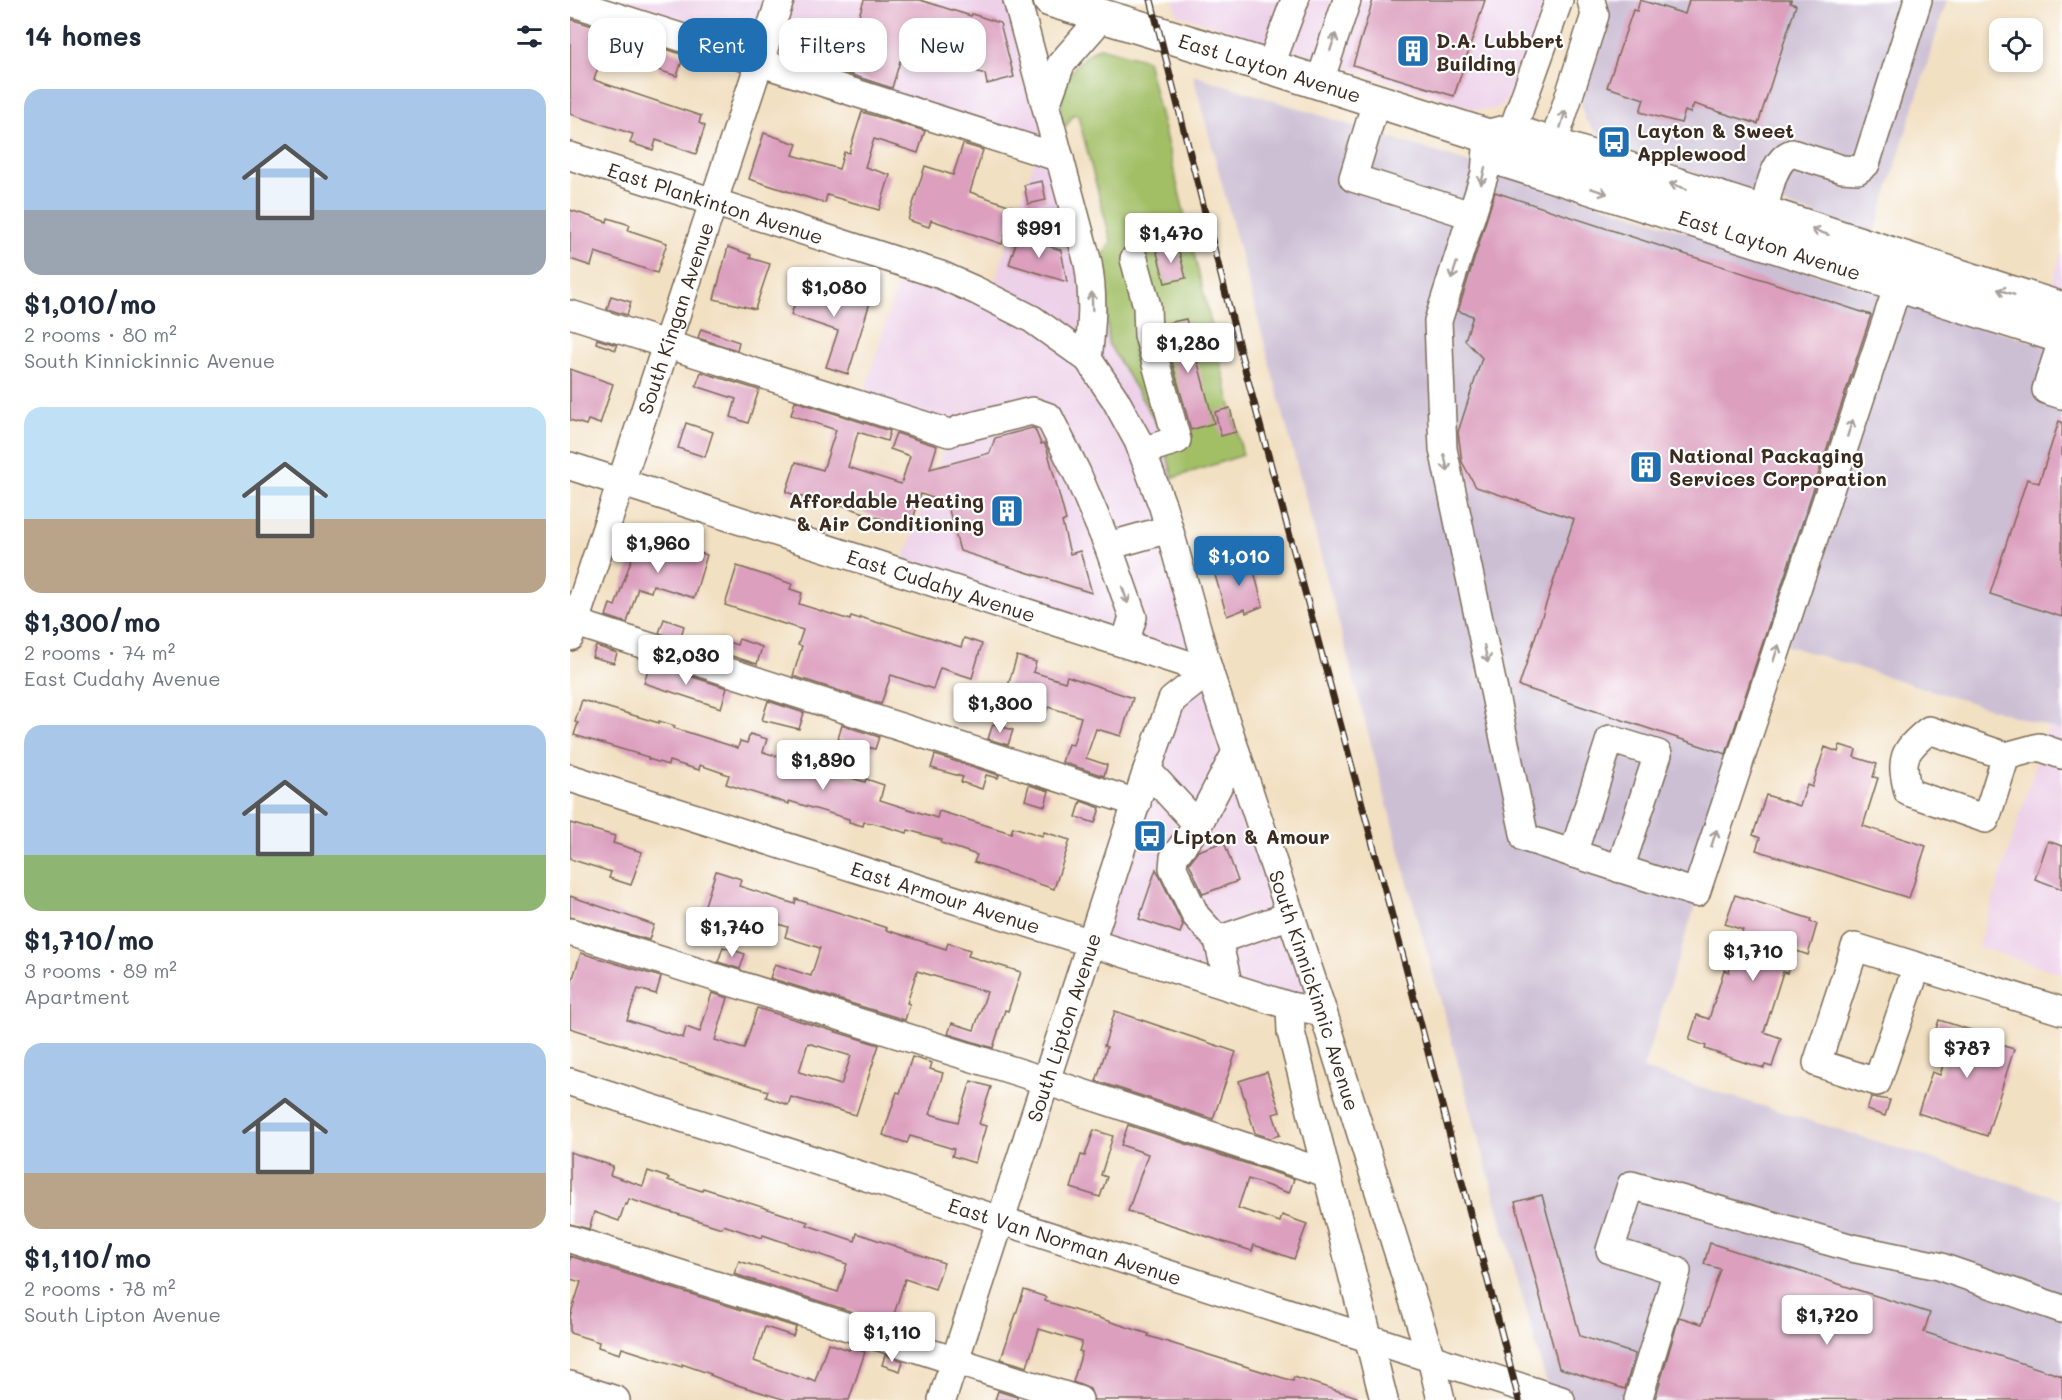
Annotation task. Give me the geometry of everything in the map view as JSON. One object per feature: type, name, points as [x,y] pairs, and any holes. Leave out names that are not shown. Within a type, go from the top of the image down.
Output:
[{"type":"main road","name":"East Layton Avenue","points":[[1050,0],[1270,67],[1501,142],[1549,160],[1902,273],[2062,309]]},
{"type":"main road","name":"East Layton Avenue","points":[[1549,160],[1763,214],[2062,339]]},
{"type":"street","name":"South Kingan Avenue","points":[[767,40],[780,0]]},
{"type":"street","points":[[1017,0],[1081,231],[1092,282],[1093,321],[1088,359]]},
{"type":"street","points":[[1270,67],[1295,0]]},
{"type":"street","points":[[1319,84],[1347,0]]},
{"type":"street","points":[[1559,0],[1501,142],[1485,173],[1438,321],[1443,449],[1525,838],[1696,893],[1902,273]]},
{"type":"street","points":[[1549,160],[1595,15],[1591,0]]},
{"type":"street","points":[[1763,214],[1776,168],[1785,155],[1792,153],[1842,170],[1858,170],[1866,164],[1918,0]]},
{"type":"street","points":[[570,2],[678,36]]},
{"type":"street","points":[[1046,105],[1061,64],[1103,16]]},
{"type":"street","points":[[767,64],[1060,158]]},
{"type":"street","name":"South Kingan Avenue","points":[[572,627],[622,483],[757,72]]},
{"type":"street","points":[[1376,102],[1353,178],[1472,215]]},
{"type":"street","name":"East Plankinton Avenue","points":[[570,156],[950,279],[1032,320],[1088,359]]},
{"type":"street","points":[[1134,259],[1147,306],[1148,334],[1178,440],[1142,451]]},
{"type":"street","points":[[570,314],[954,431],[1032,411],[1049,417],[1108,546],[1133,617],[1125,643]]},
{"type":"street","points":[[2062,339],[2046,390],[2062,395]]},
{"type":"street","name":"South Kinnickinnic Avenue","points":[[1088,359],[1115,399],[1142,451],[1169,529],[1209,671],[1323,1012],[1442,1400]]},
{"type":"street","name":"East Cudahy Avenue","points":[[570,466],[1209,671]]},
{"type":"street","points":[[1108,546],[1169,529]]},
{"type":"street","points":[[572,627],[1137,802]]},
{"type":"street","name":"South Lipton Avenue","points":[[942,1400],[1147,770],[1172,700],[1209,671]]},
{"type":"street","points":[[1573,854],[1610,739],[1658,754],[1620,869]]},
{"type":"street","points":[[2006,756],[2039,747],[2062,754]]},
{"type":"street","points":[[1229,987],[1218,940],[1196,916],[1173,868],[1174,857],[1198,825],[1236,752]]},
{"type":"street","points":[[1147,770],[1198,825]]},
{"type":"street","name":"East Armour Avenue","points":[[570,778],[1290,1006],[1323,1012]]},
{"type":"street","points":[[1218,940],[1291,915]]},
{"type":"street","points":[[570,932],[1047,1082],[1326,1173]]},
{"type":"street","points":[[1917,966],[1877,1082],[1817,1063],[1855,947],[1917,966],[2062,1011]]},
{"type":"street","name":"South Kinnickinnic Avenue","points":[[1290,1006],[1291,1032],[1384,1400]]},
{"type":"street","name":"East Van Norman Avenue","points":[[570,1082],[1561,1400]]},
{"type":"street","points":[[1638,1400],[1677,1271],[1610,1250],[1631,1185],[1852,1248],[1938,1266],[2062,1309]]},
{"type":"street","points":[[570,1239],[1079,1400]]},
{"type":"street","points":[[570,1385],[616,1400]]},
{"type":"shaded area","points":[[625,0],[1017,0],[1088,263],[1189,234],[1243,455],[1155,484],[1323,1012],[1092,943],[1172,700],[1208,671],[900,570],[949,434],[860,406],[904,263],[990,297],[1037,151],[789,72],[887,72],[887,18],[779,18],[779,69],[767,65],[767,18],[678,18],[678,36],[666,33],[666,18],[620,18]]},
{"type":"shaded area","points":[[1174,0],[1548,0],[1516,88],[1501,106],[1491,110],[1478,110],[1177,14]]},
{"type":"shaded area","points":[[1609,0],[1947,0],[1874,235],[1624,150],[1606,140],[1593,129],[1585,119],[1581,106],[1585,82]]},
{"type":"shaded area","points":[[1193,75],[2062,351],[2062,731],[1779,643],[1643,1069],[2062,1199],[2062,1400],[1551,1400],[1409,887]]},
{"type":"shaded area","points":[[2062,251],[2062,308],[2045,302]]},
{"type":"shaded area","points":[[2048,726],[2062,731],[2062,974],[1978,947]]},
{"type":"green space","points":[[1100,47],[1147,60],[1243,455],[1173,478],[1160,429],[1108,343],[1107,296],[1099,264],[1111,241],[1078,116],[1073,115],[1063,127],[1061,121],[1063,97],[1070,73],[1083,58]]},
{"type":"building","points":[[864,0],[920,0],[984,18],[899,18],[899,64],[892,88],[843,72],[887,72],[887,18],[858,18]]},
{"type":"building","name":"D.A. Lubbert Building","points":[[1373,0],[1485,0],[1454,96],[1353,65]]},
{"type":"building","points":[[1640,0],[1685,14],[1689,0],[1791,0],[1790,3],[1796,5],[1758,124],[1694,104],[1690,113],[1685,111],[1681,123],[1640,112],[1644,99],[1607,87],[1633,10],[1637,11]]},
{"type":"building","points":[[986,18],[1000,23],[1014,77],[987,84],[985,74],[979,72],[986,72]]},
{"type":"building","points":[[570,19],[588,25],[588,72],[596,72],[594,80],[701,116],[699,123],[705,126],[696,154],[656,140],[653,150],[630,143],[633,134],[570,114]]},
{"type":"building","points":[[666,49],[678,53],[677,76],[664,72]]},
{"type":"building","points":[[862,112],[925,131],[918,153],[874,139],[865,167],[890,175],[879,210],[827,195],[825,203],[749,179],[764,133],[797,144],[793,155],[839,169],[844,152],[849,153]]},
{"type":"building","points":[[963,144],[983,150],[970,192],[1014,207],[1002,244],[931,220],[929,227],[908,220],[925,166],[953,175]]},
{"type":"building","points":[[1042,181],[1046,200],[1028,204],[1024,185]]},
{"type":"building","name":"National Packaging Services Corporation","points":[[1495,192],[1871,315],[1726,754],[1519,686],[1574,519],[1476,487],[1462,462],[1458,432],[1482,358],[1465,340],[1473,316],[1458,311]]},
{"type":"building","points":[[570,210],[607,222],[608,218],[630,225],[628,230],[667,243],[657,273],[595,252],[591,266],[570,259]]},
{"type":"building","points":[[1018,237],[1061,250],[1067,282],[1009,264]]},
{"type":"building","points":[[1177,244],[1186,278],[1165,283],[1156,249]]},
{"type":"building","points":[[728,247],[751,255],[750,258],[770,264],[755,309],[714,299]]},
{"type":"building","points":[[803,278],[871,299],[848,374],[826,367],[838,331],[791,315]]},
{"type":"building","points":[[611,296],[631,302],[627,315],[607,309]]},
{"type":"building","points":[[1186,319],[1214,423],[1191,430],[1163,324]]},
{"type":"building","points":[[701,329],[739,342],[737,350],[698,338]]},
{"type":"building","points":[[597,339],[617,345],[616,350],[596,343]]},
{"type":"building","points":[[570,369],[613,384],[600,424],[588,420],[586,425],[570,420]]},
{"type":"building","points":[[701,372],[759,390],[748,423],[731,417],[736,399],[696,386]]},
{"type":"building","name":"Affordable Heating & Air Conditioning","points":[[795,401],[890,431],[887,441],[858,432],[848,467],[901,484],[910,456],[890,449],[896,433],[937,446],[930,469],[990,453],[995,438],[1035,429],[1041,444],[1044,443],[1047,449],[1066,520],[1062,522],[1070,554],[1080,551],[1092,593],[960,551],[947,503],[921,494],[910,529],[836,503],[835,507],[786,492],[796,462],[823,470],[836,430],[791,415]]},
{"type":"building","points":[[1230,408],[1236,432],[1221,436],[1215,412]]},
{"type":"building","points":[[2059,421],[2062,422],[2062,617],[1990,594],[2027,479],[2039,483]]},
{"type":"building","points":[[686,423],[713,432],[705,457],[678,448]]},
{"type":"building","points":[[646,537],[707,555],[694,598],[653,585],[651,592],[638,588],[627,623],[606,616],[610,604],[615,606],[639,538],[645,540]]},
{"type":"building","points":[[1250,556],[1263,606],[1246,613],[1245,609],[1227,616],[1214,572]]},
{"type":"building","points":[[737,566],[792,584],[790,589],[802,593],[799,604],[850,620],[851,616],[882,624],[882,622],[961,647],[964,638],[982,644],[972,678],[940,668],[933,689],[891,675],[881,704],[793,676],[802,646],[798,645],[803,630],[725,605]]},
{"type":"building","points":[[664,619],[684,626],[680,640],[659,633]]},
{"type":"building","points":[[719,639],[737,645],[739,639],[762,647],[757,664],[716,651]]},
{"type":"building","points":[[596,646],[617,653],[614,663],[592,657]]},
{"type":"building","points":[[1017,656],[1036,662],[1033,672],[1065,682],[1067,676],[1133,698],[1121,736],[1096,729],[1086,758],[1107,765],[1104,776],[1062,762],[1068,744],[1073,745],[1081,717],[1048,707],[1045,716],[1023,709],[1026,699],[1010,695],[1011,690],[1007,689]]},
{"type":"building","points":[[650,663],[727,688],[721,708],[644,683]]},
{"type":"building","points":[[582,700],[659,723],[659,721],[738,748],[740,741],[747,743],[750,734],[767,739],[763,752],[865,782],[866,779],[884,785],[880,800],[937,818],[939,811],[1011,833],[1013,827],[1043,836],[1044,832],[1070,840],[1054,889],[974,862],[977,855],[941,843],[942,840],[873,823],[864,822],[863,826],[849,822],[849,819],[789,801],[789,804],[726,784],[729,775],[700,765],[699,770],[669,761],[668,765],[574,735],[578,723],[575,722]]},
{"type":"building","points":[[768,701],[804,713],[799,729],[762,720]]},
{"type":"building","points":[[993,724],[1013,730],[1008,745],[988,739]]},
{"type":"building","points":[[842,725],[879,737],[875,749],[838,739]]},
{"type":"building","points":[[1840,745],[1856,750],[1854,757],[1877,764],[1873,777],[1878,778],[1863,826],[1926,846],[1909,898],[1756,850],[1760,838],[1753,835],[1766,795],[1800,806],[1807,785],[1812,787],[1825,747],[1838,752]]},
{"type":"building","points":[[935,755],[999,775],[998,778],[986,775],[982,789],[961,782],[963,777],[931,768]]},
{"type":"building","points":[[1029,785],[1049,791],[1045,806],[1025,800]]},
{"type":"building","points":[[1081,801],[1100,808],[1095,823],[1076,817]]},
{"type":"building","points":[[570,823],[615,836],[613,843],[642,852],[631,885],[609,878],[611,872],[570,859]]},
{"type":"building","points":[[2048,841],[2062,846],[2062,889],[2035,879]]},
{"type":"building","points":[[1224,842],[1238,881],[1203,894],[1189,863],[1198,851]]},
{"type":"building","points":[[1156,869],[1183,925],[1180,933],[1139,919]]},
{"type":"building","points":[[716,871],[741,879],[739,886],[795,904],[796,899],[946,949],[948,943],[970,950],[968,956],[1021,972],[1008,1011],[1005,1010],[993,1048],[948,1034],[952,1023],[974,1030],[987,992],[917,971],[907,1003],[910,1004],[905,1020],[770,978],[775,964],[811,976],[820,948],[785,937],[788,927],[732,909],[727,922],[702,914]]},
{"type":"building","points":[[1735,895],[1811,919],[1810,922],[1817,924],[1808,955],[1794,950],[1787,973],[1783,972],[1764,1032],[1781,1038],[1772,1067],[1765,1065],[1764,1068],[1746,1063],[1705,1049],[1706,1046],[1689,1040],[1697,1015],[1709,1019],[1724,970],[1729,972],[1743,930],[1725,924]]},
{"type":"building","points":[[570,896],[654,925],[649,940],[570,917]]},
{"type":"building","points":[[723,947],[745,954],[740,969],[718,962]]},
{"type":"building","points":[[581,953],[661,977],[656,994],[638,989],[627,1020],[683,1038],[686,1027],[700,1032],[712,993],[728,998],[715,1040],[744,1049],[757,1008],[879,1045],[856,1115],[791,1097],[788,1105],[766,1097],[768,1091],[570,1028],[570,987]],"holes":[[[808,1043],[851,1056],[841,1085],[799,1072]]]},
{"type":"building","points":[[1115,1011],[1236,1052],[1213,1119],[1096,1081]]},
{"type":"building","points":[[1939,1020],[1996,1038],[1994,1043],[2014,1049],[1987,1136],[1918,1113],[1932,1072],[1940,1075],[1946,1055],[1939,1053],[1942,1043],[1932,1040]]},
{"type":"building","points":[[912,1057],[932,1063],[930,1069],[943,1073],[930,1114],[958,1122],[971,1081],[991,1087],[979,1124],[986,1126],[975,1163],[952,1156],[954,1149],[910,1136],[907,1143],[883,1135],[897,1092],[900,1093]]},
{"type":"building","points":[[1267,1072],[1280,1112],[1273,1114],[1280,1135],[1270,1138],[1255,1133],[1239,1081]]},
{"type":"building","points":[[1871,1097],[1890,1100],[1885,1116],[1867,1110]]},
{"type":"building","points":[[1128,1125],[1294,1179],[1289,1193],[1248,1179],[1238,1208],[1280,1222],[1282,1215],[1307,1224],[1294,1259],[1254,1245],[1252,1251],[1128,1211],[1148,1154],[1121,1145]]},
{"type":"building","points":[[1094,1130],[1113,1136],[1101,1175],[1107,1177],[1100,1197],[1071,1188],[1081,1155],[1085,1156]]},
{"type":"building","points":[[570,1152],[613,1166],[610,1175],[643,1186],[648,1171],[702,1191],[703,1188],[808,1222],[807,1225],[855,1241],[857,1233],[944,1263],[935,1289],[905,1279],[891,1324],[734,1274],[739,1261],[838,1292],[847,1264],[763,1235],[762,1238],[723,1225],[722,1228],[629,1199],[619,1221],[594,1212],[589,1229],[570,1224]]},
{"type":"building","points":[[1542,1195],[1580,1336],[1635,1354],[1625,1389],[1559,1368],[1515,1202]]},
{"type":"building","points":[[1710,1243],[1930,1313],[1924,1332],[2062,1376],[2062,1400],[1655,1399],[1679,1317],[1702,1324],[1720,1269],[1704,1264]]},
{"type":"building","points":[[570,1256],[796,1327],[793,1336],[765,1327],[754,1361],[808,1380],[808,1378],[815,1381],[828,1343],[849,1350],[851,1347],[865,1352],[849,1400],[786,1400],[731,1383],[682,1364],[682,1367],[622,1348],[620,1354],[598,1347],[599,1342],[570,1333],[570,1316],[581,1282],[570,1279]]},
{"type":"building","points":[[1024,1290],[1046,1297],[1045,1301],[1149,1334],[1148,1336],[1293,1381],[1294,1377],[1357,1397],[1356,1400],[1094,1400],[1090,1389],[1073,1382],[1082,1352],[1079,1351],[1082,1342],[1039,1329],[1027,1367],[1001,1359]]},
{"type":"building","points":[[896,1321],[914,1327],[913,1331],[895,1325]]},
{"type":"building","points":[[885,1355],[903,1361],[900,1371],[882,1365]]},
{"type":"building","points":[[998,1391],[1017,1397],[1017,1400],[995,1400]]},
{"type":"railway","points":[[1151,0],[1242,358],[1405,964],[1519,1400]]},
{"type":"place","name":"D.A. Lubbert Building","points":[[1413,51]]},
{"type":"place","name":"Layton & Sweet Applewood","points":[[1614,142]]},
{"type":"place","name":"National Packaging Services Corporation","points":[[1646,467]]},
{"type":"place","name":"Affordable Heating & Air Conditioning","points":[[1007,511]]},
{"type":"place","name":"Lipton & Amour","points":[[1150,836]]}]
